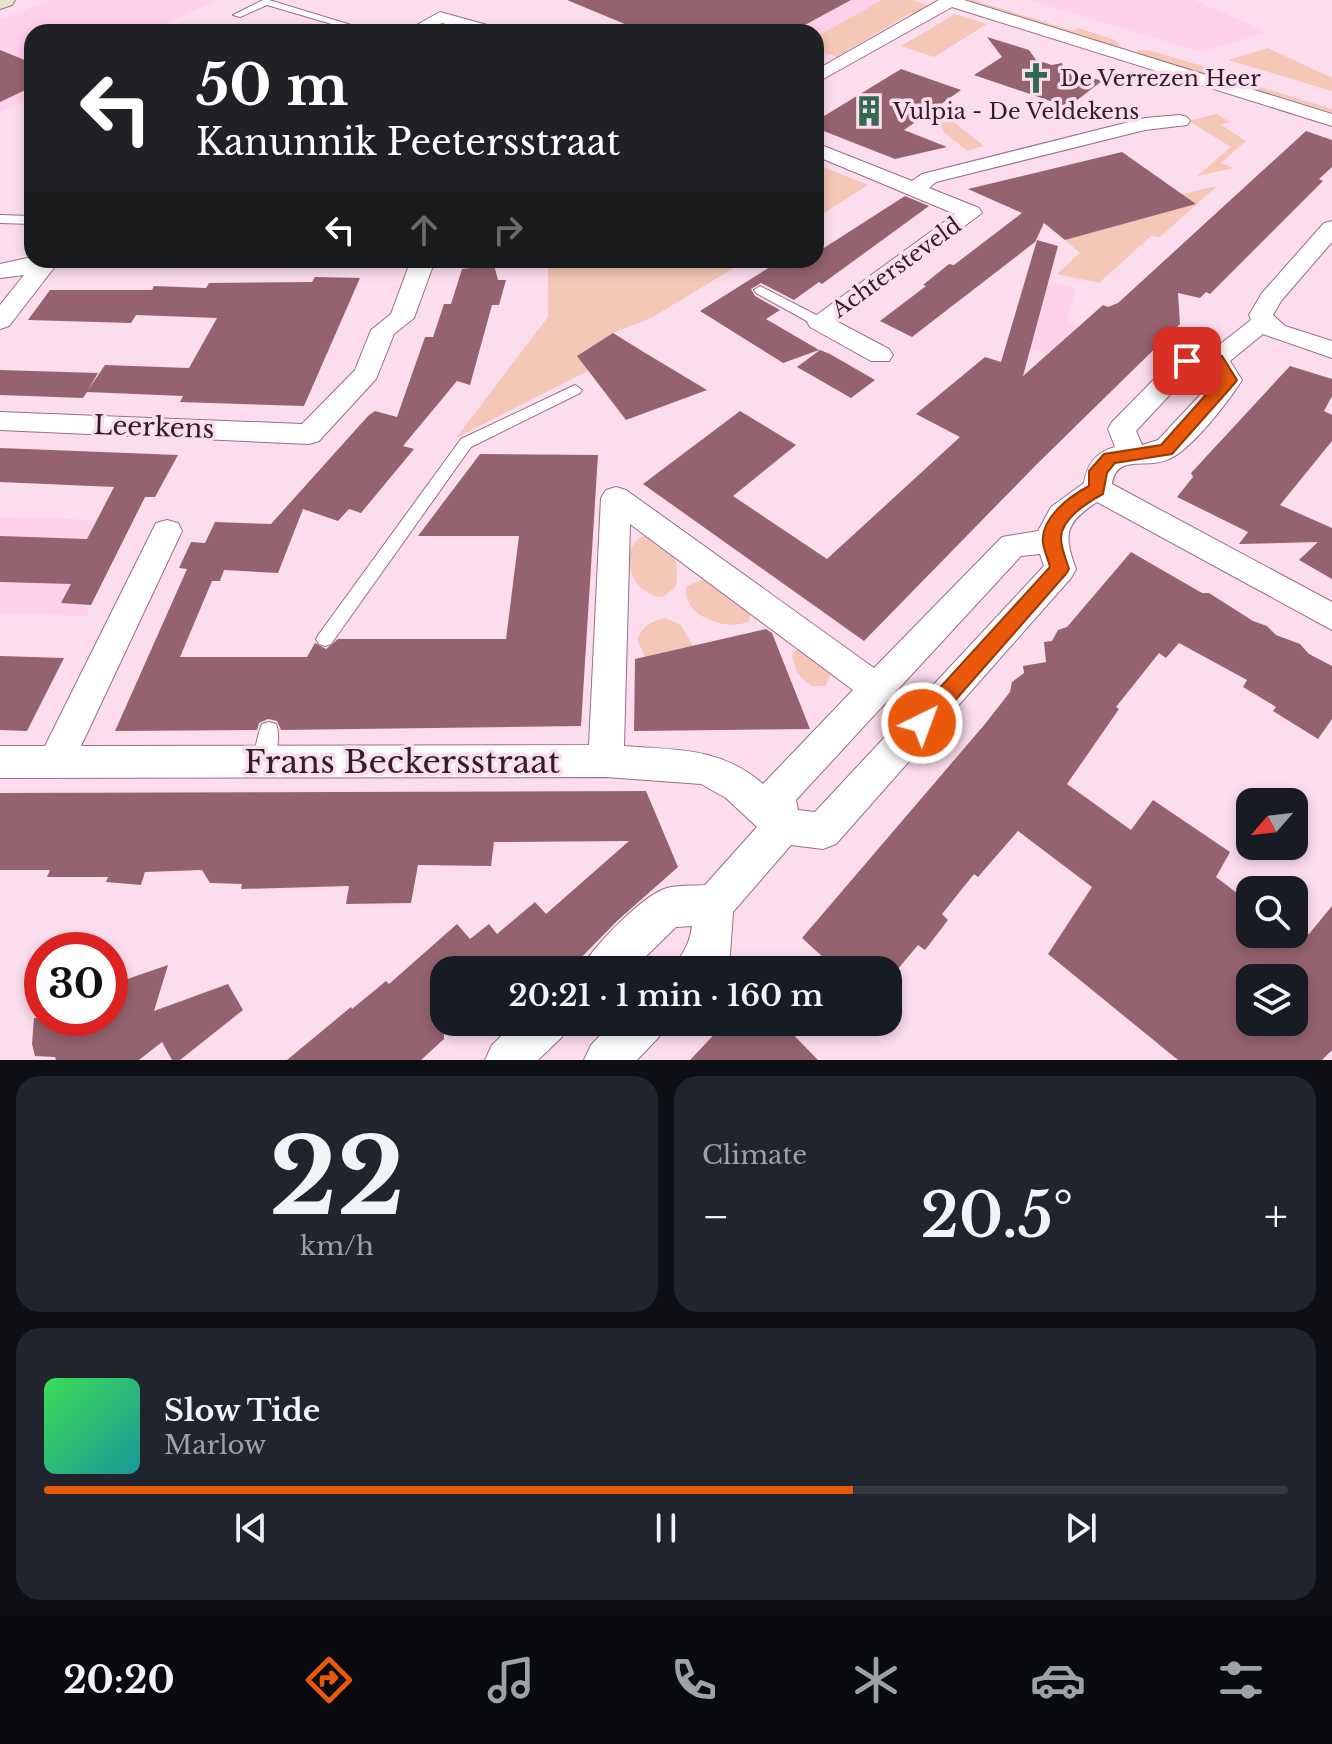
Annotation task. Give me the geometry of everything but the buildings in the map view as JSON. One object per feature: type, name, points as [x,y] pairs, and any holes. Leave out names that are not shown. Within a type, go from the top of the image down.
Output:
[{"type":"street","points":[[824,73],[948,0],[1332,101]]},
{"type":"street","points":[[992,0],[1332,120]]},
{"type":"street","points":[[427,24],[440,17],[464,24]]},
{"type":"street","points":[[914,189],[929,178],[1145,124],[1180,121]]},
{"type":"street","name":"Achtersteveld","points":[[824,152],[971,213],[819,322],[880,355]]},
{"type":"street","points":[[1332,228],[1270,298],[1261,315],[1264,323],[1276,331],[1332,350]]},
{"type":"street","points":[[0,258],[24,259]]},
{"type":"street","points":[[0,271],[24,267]]},
{"type":"street","points":[[0,321],[41,268]]},
{"type":"street","name":"Leerkens","points":[[0,421],[309,434],[367,373],[383,330],[402,318],[420,268]]},
{"type":"street","points":[[1132,454],[1122,429],[1187,361],[1216,360],[1247,333],[1264,323]]},
{"type":"street","points":[[1097,489],[1098,471],[1110,458],[1166,450],[1229,380],[1216,360]]},
{"type":"street","points":[[783,826],[823,831],[1060,569],[1051,541],[1054,526],[1081,498],[1097,489]]},
{"type":"street","points":[[1097,489],[1332,617]]},
{"type":"street","points":[[606,761],[616,498],[877,689]]},
{"type":"street","points":[[56,761],[167,531]]},
{"type":"street","points":[[783,826],[776,795],[1013,545],[1051,541]]},
{"type":"street","name":"Frans Beckersstraat","points":[[0,762],[267,746],[705,768],[739,786],[783,826]]},
{"type":"street","points":[[708,956],[714,904],[783,826]]},
{"type":"street","points":[[617,956],[667,908],[714,904]]},
{"type":"street","points":[[507,1060],[532,1036]]},
{"type":"street","points":[[606,1060],[630,1036]]},
{"type":"lane","points":[[237,15],[266,2],[342,24]]},
{"type":"lane","points":[[0,219],[24,220]]},
{"type":"lane","points":[[760,290],[819,322]]},
{"type":"lane","points":[[325,639],[466,443],[575,390]]},
{"type":"shaded area","points":[[51,0],[218,0],[164,24],[24,24],[24,102],[0,112],[0,20]]},
{"type":"shaded area","points":[[647,0],[911,0],[920,3],[824,58],[824,24],[714,24]]},
{"type":"shaded area","points":[[882,0],[911,0],[930,6],[911,13],[846,51],[840,58],[824,51],[824,33]]},
{"type":"shaded area","points":[[973,0],[1074,31],[1078,28],[1115,40],[1120,45],[1114,48],[967,1]]},
{"type":"shaded area","points":[[1028,0],[1194,0],[1267,32],[1202,52]]},
{"type":"shaded area","points":[[955,14],[987,24],[934,57],[901,46]]},
{"type":"shaded area","points":[[1268,48],[1332,78],[1332,91],[1228,60]]},
{"type":"shaded area","points":[[1138,50],[1148,50],[1226,73],[1224,76],[1332,109],[1332,113],[1136,55]]},
{"type":"shaded area","points":[[1216,114],[1230,122],[1221,125],[1246,141],[1221,163],[1234,168],[1197,176],[1231,147],[1189,121]]},
{"type":"shaded area","points":[[946,116],[984,146],[967,151],[944,132],[939,123]]},
{"type":"shaded area","points":[[824,167],[868,185],[824,213]]},
{"type":"shaded area","points":[[1217,186],[1160,237],[1151,236],[1099,283],[1057,274],[1080,253],[1065,240],[1195,204],[1182,194]]},
{"type":"shaded area","points":[[548,268],[734,268],[651,318],[613,333],[578,356],[588,371],[456,438],[548,317]]},
{"type":"shaded area","points":[[1026,277],[1076,288],[1067,321],[1079,326],[1056,355],[1007,343]]},
{"type":"shaded area","points":[[0,517],[133,521],[86,616],[0,613]]},
{"type":"shaded area","points":[[647,535],[668,549],[677,567],[676,586],[663,597],[643,589],[631,570],[631,549]]},
{"type":"shaded area","points":[[704,579],[747,608],[749,621],[729,625],[698,613],[690,605],[687,586]]},
{"type":"shaded area","points":[[665,618],[680,624],[693,646],[645,657],[637,639],[648,625]]},
{"type":"shaded area","points":[[802,649],[828,666],[831,674],[825,686],[811,686],[797,673],[792,656],[794,651]]},
{"type":"place","name":"De Verrezen Heer","points":[[1036,78]]},
{"type":"place","name":"Vulpia - De Veldekens","points":[[869,111]]},
{"type":"route","points":[[922,723],[1060,569],[1051,541],[1054,526],[1081,498],[1097,489],[1098,471],[1110,458],[1166,450],[1229,380],[1216,360],[1187,361]]}]
